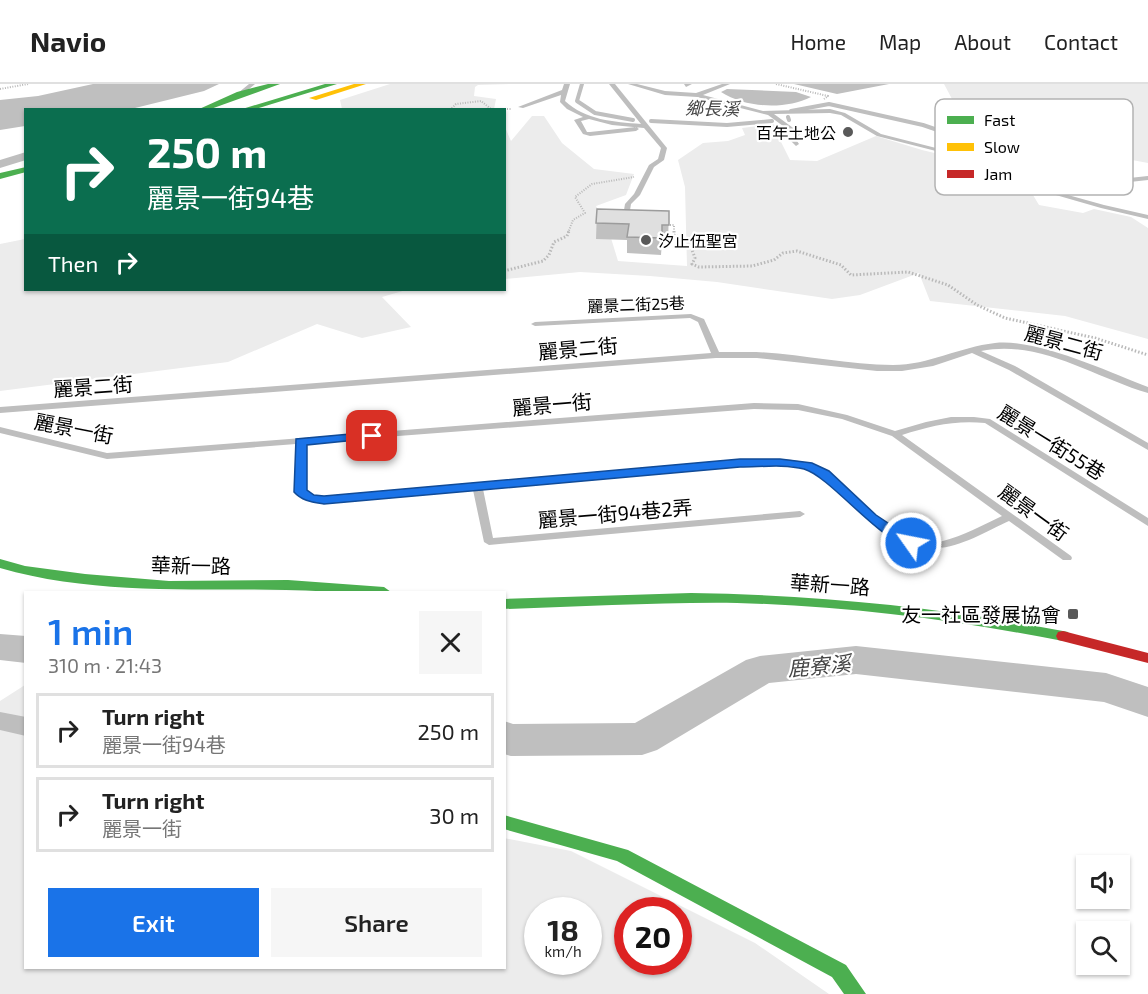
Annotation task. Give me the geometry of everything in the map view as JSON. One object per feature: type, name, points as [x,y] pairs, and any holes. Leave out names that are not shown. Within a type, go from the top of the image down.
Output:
[{"type":"main road","points":[[205,108],[240,94],[276,84]]},
{"type":"main road","points":[[249,108],[333,84]]},
{"type":"main road","points":[[280,108],[362,84]]},
{"type":"main road","points":[[0,176],[24,170]]},
{"type":"main road","points":[[0,186],[24,180]]},
{"type":"main road","name":"華新一路","points":[[0,563],[24,570],[85,579],[168,586],[288,585],[370,591]]},
{"type":"main road","name":"華新一路","points":[[506,604],[689,598],[818,601],[890,608],[1027,628],[1148,657]]},
{"type":"main road","points":[[506,823],[622,855],[838,971],[856,994]]},
{"type":"street","points":[[0,164],[24,157]]},
{"type":"street","points":[[0,721],[24,727]]},
{"type":"lane","points":[[240,94],[252,84]]},
{"type":"lane","points":[[567,84],[562,100],[573,111],[592,118],[647,127]]},
{"type":"lane","points":[[612,84],[664,147],[665,153],[646,175],[637,195],[628,204],[626,223]]},
{"type":"lane","points":[[631,84],[665,93],[697,95],[770,114],[830,111],[843,114],[879,135],[935,149]]},
{"type":"lane","points":[[697,95],[727,84]]},
{"type":"lane","points":[[521,107],[563,92]]},
{"type":"lane","points":[[770,114],[797,133],[794,141],[796,144]]},
{"type":"lane","points":[[592,118],[577,120],[585,133],[647,127]]},
{"type":"lane","points":[[1061,195],[1148,217]]},
{"type":"lane","name":"麗景二街25巷","points":[[535,324],[691,316],[701,321],[716,355]]},
{"type":"lane","name":"麗景二街","points":[[0,410],[716,355],[757,355],[877,368],[902,368],[930,364],[972,350],[997,345],[1027,347],[1073,361],[1148,390]]},
{"type":"lane","points":[[972,350],[1012,368],[1148,447]]},
{"type":"lane","name":"麗景一街","points":[[0,430],[107,456],[754,406],[798,407],[843,417],[895,434],[1067,558]]},
{"type":"lane","name":"麗景一街55巷","points":[[895,434],[940,419],[965,417],[987,421],[1148,523]]},
{"type":"lane","points":[[300,441],[300,492],[310,498],[324,500],[740,463],[780,462],[807,466],[824,474],[871,518],[911,543],[940,545],[1009,517]]},
{"type":"lane","name":"麗景一街94巷2弄","points":[[478,488],[489,542],[800,514]]},
{"type":"path","points":[[0,89],[28,84]]},
{"type":"path","points":[[776,84],[828,96],[822,100]]},
{"type":"path","points":[[452,108],[456,104],[481,101],[490,108]]},
{"type":"path","points":[[506,108],[521,107]]},
{"type":"path","points":[[506,271],[540,264],[549,257],[554,242],[567,236],[573,220],[585,213],[574,197],[592,184],[646,175]]},
{"type":"path","points":[[626,223],[674,225],[674,235],[700,245],[693,250],[695,258],[692,264],[699,267],[752,266],[774,260],[783,253],[797,251],[841,265],[851,275],[908,272],[948,285],[977,305],[1005,318],[1085,336],[1148,355]]},
{"type":"shaded area","points":[[93,84],[219,84],[204,91],[135,108],[24,108],[24,126],[0,130],[0,100],[38,96]]},
{"type":"shaded area","points":[[390,84],[510,84],[475,87],[474,96],[496,99],[494,108],[342,108],[340,100]]},
{"type":"shaded area","points":[[794,84],[889,84],[837,94]]},
{"type":"shaded area","points":[[944,84],[1148,84],[1148,163],[1133,160],[1133,99],[952,99]]},
{"type":"shaded area","points":[[727,89],[796,92],[811,97],[789,104],[754,104],[721,92]]},
{"type":"shaded area","points":[[532,116],[544,116],[562,143],[594,169],[634,174],[626,195],[596,206],[607,225],[618,261],[687,266],[685,187],[678,160],[703,143],[728,141],[745,135],[742,128],[773,124],[789,135],[781,142],[790,160],[817,161],[876,136],[935,153],[935,195],[1033,195],[1039,205],[1083,213],[1094,209],[1131,217],[1148,228],[1148,339],[1065,316],[930,301],[919,273],[860,295],[832,299],[717,282],[650,276],[580,272],[506,279],[506,130],[511,141]]},
{"type":"shaded area","points":[[24,239],[24,291],[403,291],[382,297],[411,327],[362,338],[317,324],[228,362],[0,391],[0,244]]},
{"type":"shaded area","points":[[24,686],[24,969],[506,969],[506,838],[571,851],[663,897],[614,897],[614,975],[692,975],[692,912],[755,943],[829,994],[0,994],[0,701]]},
{"type":"building","points":[[597,209],[669,211],[669,225],[662,225],[662,238],[627,237],[629,224],[596,223]]},
{"type":"waterway","name":"鄉長溪","points":[[582,84],[577,101],[595,113],[633,120]]},
{"type":"waterway","name":"鄉長溪","points":[[791,111],[829,104],[935,129]]},
{"type":"waterway","name":"鄉長溪","points":[[651,121],[727,125],[772,121]]},
{"type":"waterway","name":"鄉長溪","points":[[1133,180],[1148,178]]},
{"type":"waterway","name":"鹿寮溪","points":[[0,647],[24,650]]},
{"type":"waterway","name":"鹿寮溪","points":[[506,738],[511,740],[642,739],[760,670],[856,660],[1106,688],[1148,702]]},
{"type":"traffic: fast","points":[[205,108],[240,94],[276,84]]},
{"type":"traffic: fast","points":[[249,108],[333,84]]},
{"type":"traffic: fast","points":[[0,176],[24,170]]},
{"type":"traffic: fast","points":[[0,563],[24,570],[85,579],[169,586],[288,585],[370,591]]},
{"type":"traffic: fast","points":[[506,604],[668,598],[784,600],[878,607],[971,619],[1063,636]]},
{"type":"traffic: fast","points":[[506,823],[622,855],[839,971],[856,994]]},
{"type":"traffic: slow","points":[[313,98],[362,84]]},
{"type":"traffic: jam","points":[[1063,636],[1148,658]]},
{"type":"place","name":"百年土地公","points":[[848,132]]},
{"type":"place","name":"汐止伍聖宮","points":[[646,240]]},
{"type":"place","name":"友一社區發展協會","points":[[1073,614]]},
{"type":"route","points":[[372,436],[300,441],[300,492],[310,498],[324,500],[740,463],[780,462],[807,466],[824,474],[871,518],[911,543]]}]
